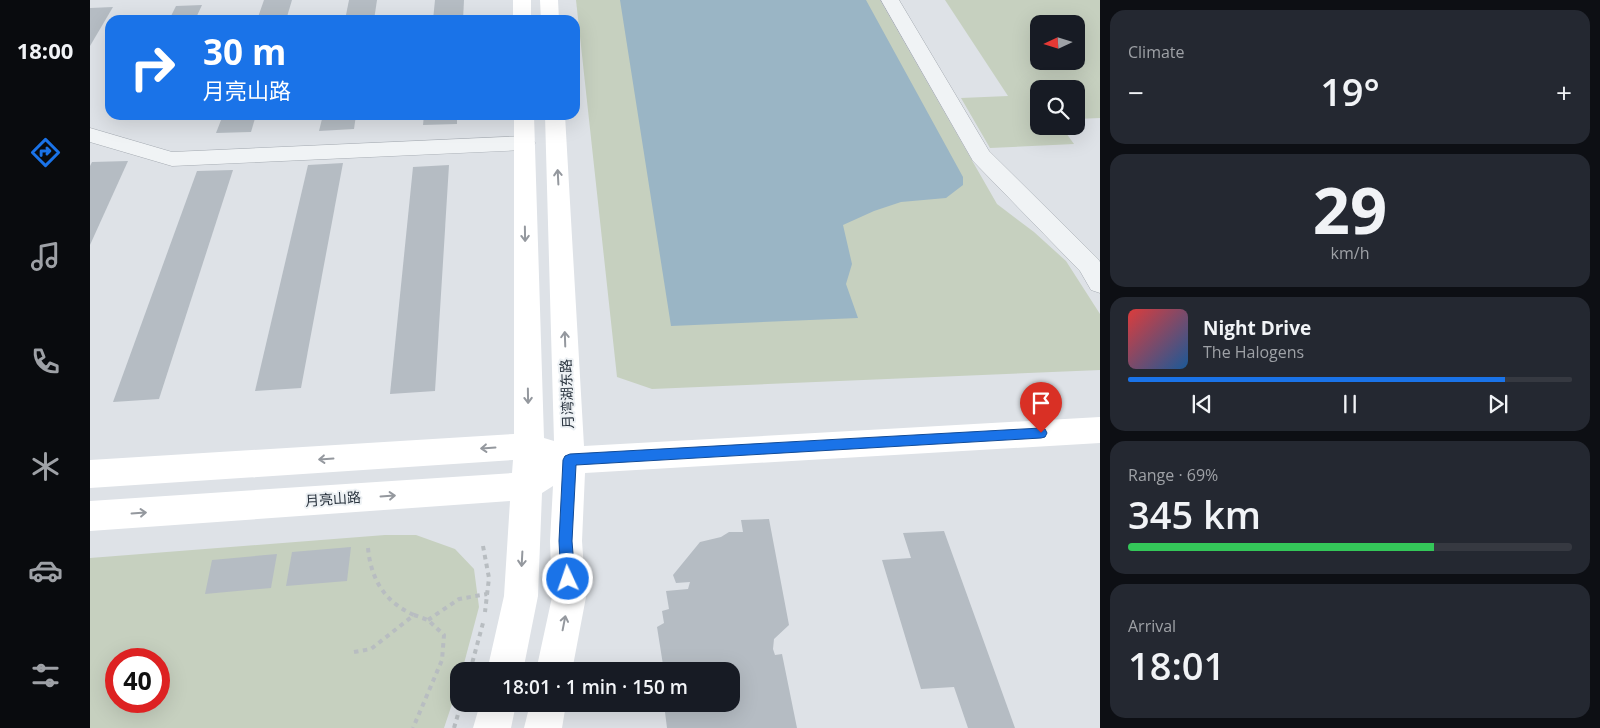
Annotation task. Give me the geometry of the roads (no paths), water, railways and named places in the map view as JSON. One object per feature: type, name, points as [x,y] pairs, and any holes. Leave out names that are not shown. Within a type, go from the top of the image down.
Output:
[{"type":"street","points":[[522,0],[522,15]]},
{"type":"street","points":[[548,0],[550,15]]},
{"type":"street","points":[[890,0],[981,156],[1088,265],[1100,283]]},
{"type":"street","points":[[507,662],[521,596],[529,446],[524,120]]},
{"type":"street","name":"月湾湖东路","points":[[554,120],[570,460],[566,541],[569,598],[556,662]]},
{"type":"street","points":[[90,135],[172,159],[524,144]]},
{"type":"street","name":"月亮山路","points":[[90,474],[529,446],[570,460],[1100,430]]},
{"type":"street","name":"月亮山路","points":[[90,516],[526,486],[570,460]]},
{"type":"street","points":[[492,728],[496,712]]},
{"type":"street","points":[[543,728],[546,712]]},
{"type":"water","points":[[620,0],[866,0],[963,177],[963,185],[946,198],[901,202],[874,211],[843,225],[852,264],[846,284],[858,318],[671,326]]}]
